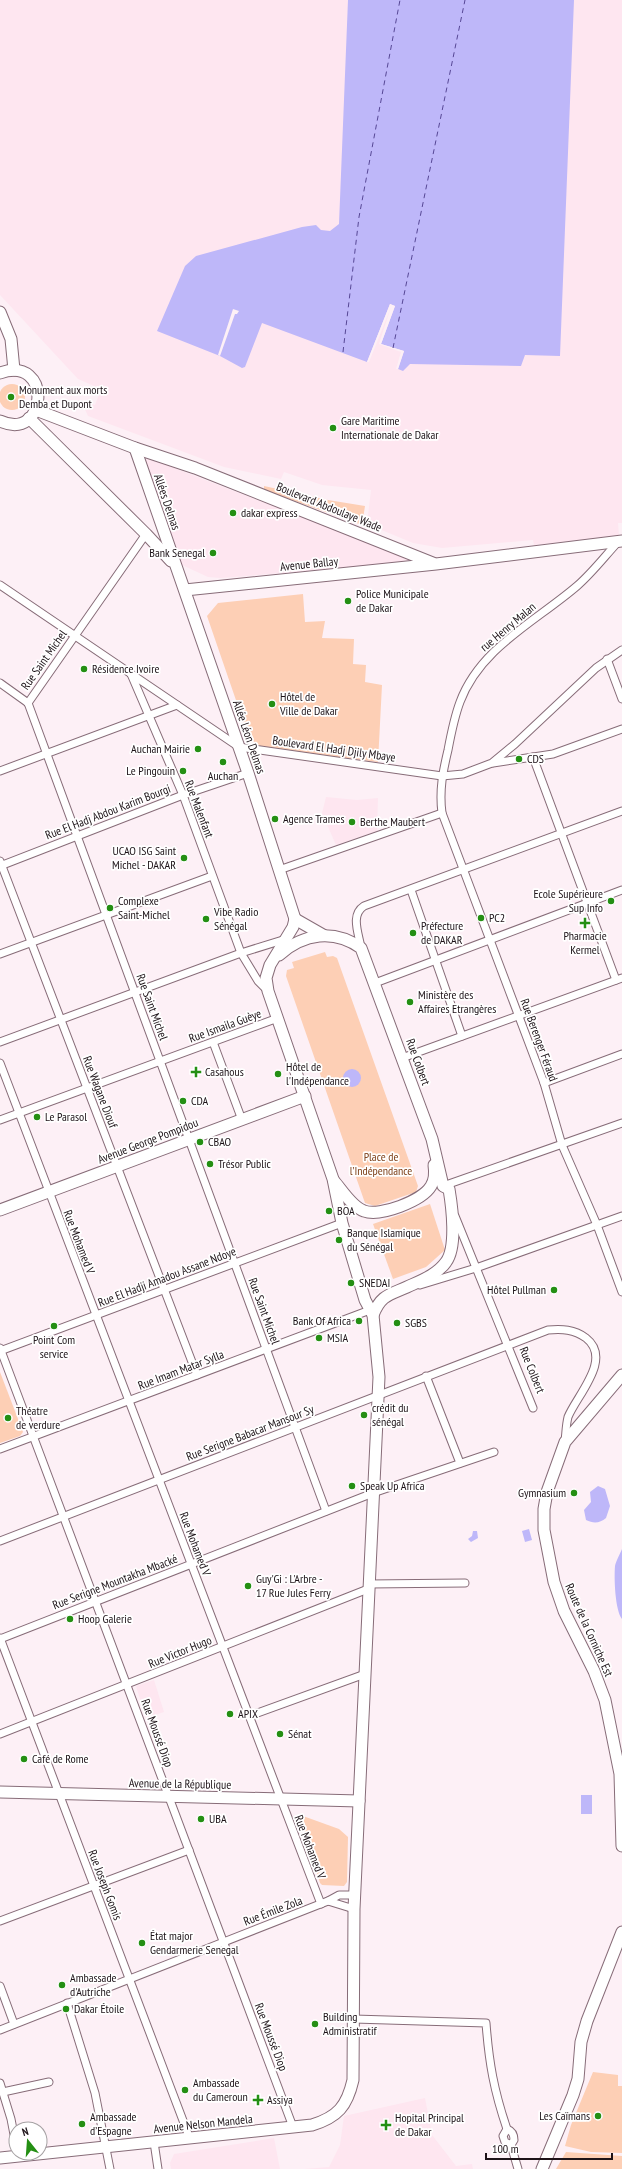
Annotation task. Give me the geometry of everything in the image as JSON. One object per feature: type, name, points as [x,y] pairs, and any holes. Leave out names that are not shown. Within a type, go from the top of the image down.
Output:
[{"type":"street","points":[[0,312],[11,339],[14,370]]},
{"type":"street","points":[[0,373],[14,370],[27,375],[36,384],[39,397],[33,414],[16,424],[0,421]]},
{"type":"street","points":[[33,414],[174,565]]},
{"type":"street","name":"Boulevard Abdoulaye Wade","points":[[33,414],[195,468],[436,564],[620,541]]},
{"type":"street","name":"Allées Delmas","points":[[135,448],[174,565]]},
{"type":"street","name":"Rue Saint Michel","points":[[146,534],[28,703],[326,1511]]},
{"type":"street","name":"rue Henry Malan","points":[[440,795],[442,776],[454,720],[460,701],[479,669],[504,642],[578,585],[620,541]]},
{"type":"street","name":"Avenue Ballay","points":[[185,590],[436,564]]},
{"type":"street","name":"Allée Léon Delmas","points":[[174,565],[185,590],[248,773],[295,919]]},
{"type":"street","name":"Boulevard El Hadj Djily Mbaye","points":[[0,585],[239,747],[442,776],[464,774],[492,763],[515,744],[607,659],[622,650]]},
{"type":"street","points":[[607,659],[622,699]]},
{"type":"street","name":"Rue Malenfant","points":[[131,674],[183,795],[241,954],[258,981],[268,990]]},
{"type":"street","points":[[0,683],[28,703]]},
{"type":"street","points":[[0,772],[177,705]]},
{"type":"street","points":[[492,763],[553,754],[622,729]]},
{"type":"street","points":[[402,1058],[619,979],[588,903],[533,757]]},
{"type":"street","name":"Rue El Hadj Abdou Karim Bourgi","points":[[0,864],[183,795],[248,773]]},
{"type":"street","name":"Rue Berenger Féraud","points":[[440,795],[442,813],[544,1083],[562,1145],[597,1224],[622,1292]]},
{"type":"street","points":[[361,948],[356,918],[358,912],[364,906],[411,890],[622,811]]},
{"type":"street","points":[[279,870],[442,813]]},
{"type":"street","name":"Rue Wagane Diouf","points":[[0,864],[197,1376]]},
{"type":"street","points":[[0,954],[212,876]]},
{"type":"street","points":[[411,890],[462,1036]]},
{"type":"street","points":[[375,983],[622,890]]},
{"type":"street","points":[[361,948],[341,937],[323,935],[295,919],[294,927],[267,973],[268,990],[333,1179],[342,1223],[365,1300],[372,1313],[379,1377],[354,1909],[354,2019],[486,2023],[488,2053],[494,2091],[506,2129],[511,2131],[514,2135],[514,2140],[511,2145],[518,2169]]},
{"type":"street","points":[[275,958],[292,946],[323,935]]},
{"type":"street","points":[[0,1042],[286,939]]},
{"type":"street","name":"Rue Colbert","points":[[361,948],[432,1139],[443,1186],[449,1189],[452,1209],[533,1408]]},
{"type":"street","name":"Rue Ismaila Guèye","points":[[0,1120],[278,1018]]},
{"type":"street","points":[[213,1042],[242,1120]]},
{"type":"street","points":[[544,1083],[622,1054]]},
{"type":"street","name":"Rue Mohamed V","points":[[0,1063],[280,1800],[321,1904]]},
{"type":"street","name":"Avenue George Pompidou","points":[[0,1210],[305,1096]]},
{"type":"street","points":[[443,1186],[622,1123]]},
{"type":"street","points":[[333,1179],[356,1206],[364,1211],[384,1211],[413,1201],[425,1193],[434,1178],[432,1139]]},
{"type":"street","points":[[372,1313],[378,1303],[387,1295],[408,1287],[432,1275],[446,1262],[451,1247],[452,1209]]},
{"type":"street","points":[[408,1287],[432,1282],[476,1268],[622,1216]]},
{"type":"street","name":"Rue El Hadji Amadou Assane Ndoye","points":[[0,1350],[342,1223]]},
{"type":"street","name":"Rue Imam Matar Sylla","points":[[0,1449],[267,1349],[372,1313]]},
{"type":"street","name":"Rue Serigne Babacar Mansour Sy","points":[[0,1541],[507,1344],[548,1330],[561,1329],[581,1334],[593,1347],[596,1355],[593,1372],[569,1415],[565,1442]]},
{"type":"street","name":"Rue Moussé Diop","points":[[0,1350],[293,2127]]},
{"type":"street","name":"Route de la Corniche Est","points":[[622,1375],[565,1442],[552,1478],[544,1509],[546,1550],[554,1582],[564,1611],[594,1671],[605,1700],[620,1774],[622,1846]]},
{"type":"street","points":[[426,1376],[460,1463]]},
{"type":"street","name":"Rue Serigne Mountakha Mbacké","points":[[0,1639],[373,1493],[494,1452]]},
{"type":"street","points":[[369,1587],[465,1583]]},
{"type":"street","name":"Rue Victor Hugo","points":[[0,1734],[127,1685],[369,1587]]},
{"type":"street","name":"Rue Joseph Gomis","points":[[0,1639],[190,2138]]},
{"type":"street","points":[[249,1716],[365,1674]]},
{"type":"street","name":"Avenue de la République","points":[[0,1792],[169,1798],[359,1802]]},
{"type":"street","points":[[0,1921],[189,1850]]},
{"type":"street","name":"Rue Émile Zola","points":[[0,2030],[339,1896],[355,1895]]},
{"type":"street","points":[[328,1901],[354,1909]]},
{"type":"street","points":[[542,2169],[573,2095],[578,2079],[581,2042],[587,2021],[622,1932]]},
{"type":"street","points":[[0,1986],[14,2024]]},
{"type":"street","points":[[67,2004],[95,2093],[110,2169]]},
{"type":"street","name":"Avenue Nelson Mandela","points":[[48,2150],[107,2148],[312,2125],[327,2121],[338,2112],[349,2096],[353,2080],[354,2019]]},
{"type":"street","points":[[3,2092],[49,2082]]},
{"type":"street","points":[[0,2083],[12,2121]]},
{"type":"street","points":[[154,2142],[158,2169]]},
{"type":"shaded area","points":[[0,0],[622,0],[622,523],[618,523],[619,536],[534,545],[533,540],[442,548],[413,543],[367,524],[371,490],[322,485],[284,472],[281,479],[224,467],[88,416],[81,401],[95,405],[101,389],[78,379],[0,295]]},
{"type":"shaded area","points":[[348,0],[574,0],[560,356],[525,355],[521,366],[410,364],[403,371],[398,369],[404,351],[381,344],[395,306],[390,304],[367,362],[262,323],[245,367],[242,368],[220,356],[157,331],[185,266],[196,256],[302,227],[316,225],[321,230],[330,231],[339,224]]},
{"type":"shaded area","points":[[143,456],[419,562],[221,578],[208,577],[182,565],[177,558]]},
{"type":"shaded area","name":"Berthe Maubert","points":[[326,797],[357,800],[378,798],[377,831],[336,845],[322,813]]},
{"type":"shaded area","points":[[352,1069],[358,1072],[361,1078],[358,1084],[352,1087],[346,1084],[343,1078],[346,1072]]},
{"type":"shaded area","points":[[598,1486],[605,1489],[610,1506],[606,1518],[599,1522],[594,1522],[586,1520],[584,1510],[591,1502],[590,1492]]},
{"type":"shaded area","points":[[529,1529],[532,1540],[525,1542],[522,1531]]},
{"type":"shaded area","points":[[473,1531],[477,1531],[478,1538],[471,1542],[468,1539],[472,1536]]},
{"type":"shaded area","points":[[622,1549],[622,1619],[616,1601],[615,1566]]},
{"type":"shaded area","points":[[154,1680],[164,1712],[146,1718],[136,1686]]},
{"type":"shaded area","points":[[581,1795],[592,1795],[592,1814],[581,1814]]},
{"type":"shaded area","name":"Hopital Principal de Dakar","points":[[425,2098],[432,2135],[456,2166],[472,2164],[473,2169],[304,2169],[329,2167],[340,2145],[344,2116]]},
{"type":"shaded area","points":[[274,2138],[280,2169],[171,2169],[170,2163],[174,2154]]},
{"type":"green space","points":[[12,384],[21,388],[25,397],[21,406],[12,410],[3,406],[-1,397],[3,388]]},
{"type":"green space","points":[[264,486],[328,500],[365,506],[362,525],[264,490]]},
{"type":"green space","points":[[303,594],[305,622],[325,621],[322,638],[354,639],[353,664],[366,665],[365,682],[382,685],[378,762],[263,748],[249,738],[207,616],[218,603]]},
{"type":"green space","name":"Place de l’Indépendance","points":[[325,952],[327,957],[333,956],[337,958],[418,1186],[416,1192],[375,1206],[365,1203],[286,976],[287,970],[294,968],[292,962]]},
{"type":"green space","points":[[430,1204],[445,1250],[426,1267],[393,1279],[373,1224]]},
{"type":"green space","points":[[0,1372],[23,1432],[20,1436],[0,1443]]},
{"type":"green space","points":[[303,1816],[339,1829],[348,1837],[347,1882],[344,1886],[322,1885],[320,1883],[301,1820]]},
{"type":"green space","name":"Les Caïmans","points":[[593,2072],[618,2075],[618,2086],[622,2086],[622,2153],[591,2152],[565,2146],[571,2125]]},
{"type":"green space","points":[[566,2152],[622,2156],[622,2169],[556,2169]]},
{"type":"pier","points":[[390,304],[395,306],[381,344],[404,351],[398,369],[396,369],[401,352],[379,344],[391,307],[369,362],[367,362]]},
{"type":"pier","points":[[233,309],[239,311],[235,314],[220,356],[218,355]]},
{"type":"ferry route","points":[[343,352],[359,217],[400,0]]},
{"type":"ferry route","points":[[393,348],[465,0]]},
{"type":"place","name":"Monument aux morts Demba et Dupont","points":[[11,397]]},
{"type":"place","name":"Gare Maritime Internationale de Dakar","points":[[333,428]]},
{"type":"place","name":"dakar express","points":[[233,513]]},
{"type":"place","name":"Bank Senegal","points":[[213,553]]},
{"type":"place","name":"Police Municipale de Dakar","points":[[348,601]]},
{"type":"place","name":"Résidence Ivoire","points":[[84,669]]},
{"type":"place","name":"Hôtel de Ville de Dakar","points":[[272,704]]},
{"type":"place","name":"Auchan Mairie","points":[[198,749]]},
{"type":"place","name":"CDS","points":[[519,759]]},
{"type":"place","name":"Auchan","points":[[223,762]]},
{"type":"place","name":"Le Pingouin","points":[[183,771]]},
{"type":"place","name":"Agence Trames","points":[[275,819]]},
{"type":"place","name":"Berthe Maubert","points":[[352,822]]},
{"type":"place","name":"UCAO ISG Saint Michel - DAKAR","points":[[184,858]]},
{"type":"place","name":"Ecole Supérieure Sup Info","points":[[611,901]]},
{"type":"place","name":"Complexe Saint-Michel","points":[[110,908]]},
{"type":"place","name":"PC2","points":[[481,918]]},
{"type":"place","name":"Vibe Radio Sénégal","points":[[206,919]]},
{"type":"place","name":"Pharmacie Kermel","points":[[585,923]]},
{"type":"place","name":"Préfecture de DAKAR","points":[[413,933]]},
{"type":"place","name":"Ministère des Affaires Etrangères","points":[[410,1002]]},
{"type":"place","name":"Casahous","points":[[196,1072]]},
{"type":"place","name":"Hôtel de l'Indépendance","points":[[278,1074]]},
{"type":"place","name":"CDA","points":[[183,1101]]},
{"type":"place","name":"Le Parasol","points":[[37,1117]]},
{"type":"place","name":"CBAO","points":[[200,1142]]},
{"type":"place","name":"Trésor Public","points":[[210,1164]]},
{"type":"place","name":"BOA","points":[[329,1211]]},
{"type":"place","name":"Banque Islamique du Sénégal","points":[[339,1240]]},
{"type":"place","name":"SNEDAI","points":[[351,1283]]},
{"type":"place","name":"Hôtel Pullman","points":[[554,1290]]},
{"type":"place","name":"Bank Of Africa","points":[[359,1321]]},
{"type":"place","name":"SGBS","points":[[397,1323]]},
{"type":"place","name":"Point Com service","points":[[54,1326]]},
{"type":"place","name":"MSIA","points":[[319,1338]]},
{"type":"place","name":"crédit du sénégal","points":[[364,1415]]},
{"type":"place","name":"Théatre de verdure","points":[[8,1418]]},
{"type":"place","name":"Speak Up Africa","points":[[352,1486]]},
{"type":"place","name":"Gymnasium","points":[[574,1493]]},
{"type":"place","name":"Guy'Gi : L'Arbre - 17 Rue Jules Ferry","points":[[248,1586]]},
{"type":"place","name":"Hoop Galerie","points":[[70,1619]]},
{"type":"place","name":"APIX","points":[[230,1714]]},
{"type":"place","name":"Sénat","points":[[280,1734]]},
{"type":"place","name":"Café de Rome","points":[[24,1759]]},
{"type":"place","name":"UBA","points":[[201,1819]]},
{"type":"place","name":"État major Gendarmerie Senegal","points":[[142,1943]]},
{"type":"place","name":"Ambassade d'Autriche","points":[[62,1985]]},
{"type":"place","name":"Dakar Étoile","points":[[66,2009]]},
{"type":"place","name":"Building Administratif","points":[[315,2024]]},
{"type":"place","name":"Ambassade du Cameroun","points":[[185,2090]]},
{"type":"place","name":"Assiya","points":[[258,2100]]},
{"type":"place","name":"Les Caïmans","points":[[598,2116]]},
{"type":"place","name":"Ambassade d’Espagne","points":[[82,2124]]},
{"type":"place","name":"Hopital Principal de Dakar","points":[[386,2125]]}]
